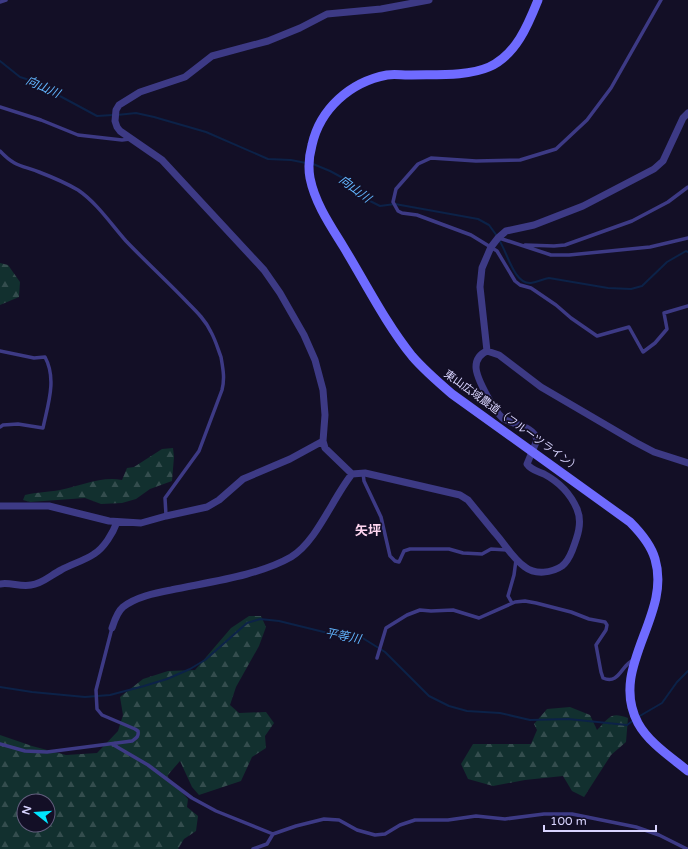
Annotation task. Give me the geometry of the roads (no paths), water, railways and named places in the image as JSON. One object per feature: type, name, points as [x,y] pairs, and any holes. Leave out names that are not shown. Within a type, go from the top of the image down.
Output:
[{"type":"street","points":[[430,0],[327,14],[300,28],[268,40],[212,56],[185,77],[140,92],[119,105],[116,110],[116,127],[162,160],[264,270],[280,293],[304,335],[315,360],[323,390],[326,415],[323,441],[325,448],[352,474],[363,474],[403,481],[460,495],[468,500],[508,550],[526,568],[536,572],[554,570],[563,565],[569,557],[580,528],[577,510],[572,500],[561,486],[548,477],[530,469],[527,464],[537,440],[536,436],[531,431],[504,418],[496,411],[479,378],[476,368],[477,360],[481,354],[487,351],[499,355],[541,387],[635,442],[654,452],[688,463]]},
{"type":"street","name":"東山広域農道（フルーツライン）","points":[[538,0],[531,18],[517,44],[505,56],[490,66],[471,72],[388,75],[369,80],[341,97],[329,109],[320,122],[313,138],[309,156],[309,173],[316,199],[329,224],[393,329],[413,357],[433,378],[452,394],[630,522],[641,534],[655,558],[658,571],[658,586],[655,602],[635,660],[629,691],[632,708],[638,723],[653,742],[688,771]]},
{"type":"street","points":[[487,351],[480,287],[482,268],[491,247],[498,238],[506,231],[534,225],[583,206],[654,169],[663,161],[683,118],[688,113]]},
{"type":"street","points":[[0,506],[49,506],[109,521],[141,523],[207,507],[219,500],[243,479],[323,441]]},
{"type":"street","points":[[112,628],[122,608],[134,601],[153,594],[249,573],[280,563],[292,556],[306,544],[352,474]]},
{"type":"street","points":[[0,584],[4,583],[30,586],[38,584],[60,570],[94,554],[114,529],[117,522]]},
{"type":"lane","points":[[0,2],[6,0]]},
{"type":"lane","points":[[661,0],[611,88],[587,120],[556,148],[520,160],[476,161],[430,158],[418,164],[396,189],[393,202],[398,211],[402,213],[417,215],[471,235],[491,247],[497,251],[515,281],[520,285],[531,288],[537,292],[597,336],[629,326],[643,352],[655,343],[667,329],[664,313],[688,306]]},
{"type":"lane","points":[[0,108],[41,120],[78,135],[122,140],[131,139]]},
{"type":"lane","points":[[0,151],[8,159],[19,166],[60,181],[78,190],[92,201],[127,241],[200,315],[211,331],[219,351],[224,370],[224,382],[199,450],[165,498],[166,516]]},
{"type":"lane","points":[[520,245],[554,246],[565,244],[632,221],[668,202],[688,187]]},
{"type":"lane","points":[[498,238],[551,255],[569,255],[650,247],[688,238]]},
{"type":"lane","points":[[0,351],[34,358],[44,357],[49,365],[51,386],[43,428],[18,424],[3,425],[0,427]]},
{"type":"lane","points":[[363,474],[364,481],[381,517],[390,556],[395,561],[399,562],[404,551],[410,549],[449,549],[463,553],[482,554],[491,549],[508,550]]},
{"type":"lane","points":[[512,603],[508,596],[514,575],[516,559]]},
{"type":"lane","points":[[378,656],[380,644],[386,628],[420,610],[453,610],[479,618],[515,602],[536,602],[589,619],[605,622],[607,625],[606,630],[596,645],[600,672],[603,678],[614,680],[630,662],[635,660]]},
{"type":"lane","points":[[0,744],[25,750],[47,752],[132,741],[136,738],[139,734],[138,731],[102,715],[97,709],[96,691],[112,628]]},
{"type":"lane","points":[[112,744],[148,765],[192,798],[216,811],[273,834]]},
{"type":"lane","points":[[253,849],[267,844],[273,834],[296,826],[324,820],[339,820],[357,830],[375,836],[385,834],[400,825],[415,820],[448,820],[476,816],[505,819],[544,814],[572,814],[636,827],[659,834],[687,849]]},
{"type":"waterway","name":"向山川","points":[[0,61],[20,77],[48,86],[58,95],[97,116],[113,115]]},
{"type":"waterway","name":"向山川","points":[[117,115],[136,113],[154,117],[206,132],[268,159],[291,160],[306,163]]},
{"type":"waterway","name":"向山川","points":[[313,164],[343,178],[368,200],[380,206],[395,204],[478,219],[489,225],[497,236]]},
{"type":"waterway","name":"向山川","points":[[499,240],[516,273],[520,279],[525,282],[531,283],[549,278],[608,288],[631,289],[642,286],[667,262],[686,251],[688,252]]},
{"type":"waterway","name":"平等川","points":[[0,687],[32,692],[85,697],[110,695],[167,679],[190,669],[205,660],[247,623],[260,619],[279,621],[332,634],[361,637],[385,652],[429,696],[449,706],[467,711],[500,713],[530,720],[568,719],[627,725],[634,720]]},
{"type":"waterway","name":"平等川","points":[[638,717],[662,703],[677,682],[688,671]]},
{"type":"district","name":"矢坪","points":[[368,531]]}]
